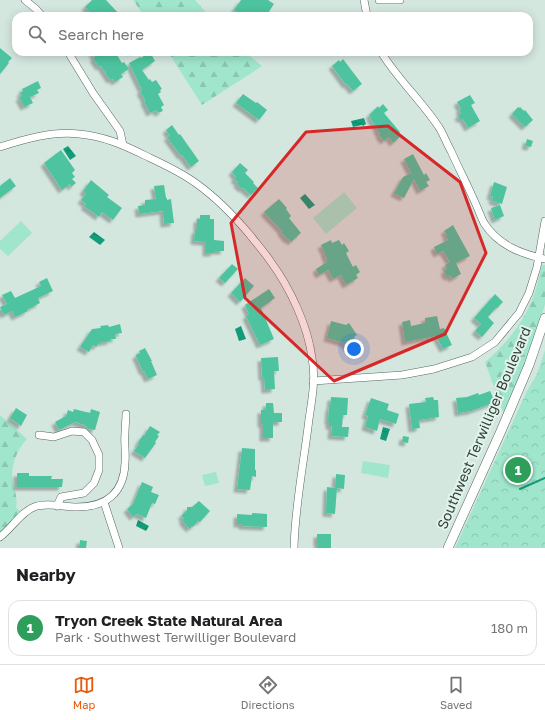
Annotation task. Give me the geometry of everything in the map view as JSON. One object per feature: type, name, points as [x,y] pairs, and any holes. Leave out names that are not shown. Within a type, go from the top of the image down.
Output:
[{"type":"main road","name":"Southwest Terwilliger Boulevard","points":[[448,548],[514,402],[529,365],[545,318]]},
{"type":"street","points":[[25,0],[39,12]]},
{"type":"street","points":[[364,0],[366,12]]},
{"type":"street","points":[[379,0],[400,0]]},
{"type":"street","points":[[70,56],[93,93],[119,128],[122,134],[123,145]]},
{"type":"street","points":[[384,56],[441,130],[487,227],[496,237],[507,245],[523,253],[542,258]]},
{"type":"street","points":[[0,147],[48,135],[63,133],[88,135],[123,145],[179,172],[198,184],[230,212],[264,253],[284,283],[304,326],[314,368],[314,382],[296,520],[294,548]]},
{"type":"street","points":[[314,382],[402,374],[434,369],[472,357],[495,342],[519,313],[529,293],[537,267],[542,258],[545,222]]},
{"type":"street","points":[[0,537],[33,507],[41,505],[87,506],[104,502],[114,494],[119,488],[125,465],[126,414]]},
{"type":"street","points":[[39,435],[54,437],[72,431],[84,432],[92,440],[99,455],[99,470],[94,483],[84,493],[61,497],[57,506]]},
{"type":"street","points":[[104,502],[119,548]]},
{"type":"highlighted area","points":[[388,126],[460,182],[486,253],[445,334],[334,381],[245,298],[231,223],[306,132]]},
{"type":"green space","points":[[133,0],[195,0],[206,12],[141,12]]},
{"type":"green space","points":[[171,56],[250,56],[262,66],[202,105]]},
{"type":"green space","points":[[344,192],[357,208],[326,234],[313,218]]},
{"type":"green space","points":[[21,221],[32,233],[8,256],[0,249],[0,241]]},
{"type":"green space","points":[[542,265],[545,265],[544,308],[521,376],[504,415],[485,362],[509,338],[522,320],[536,289]]},
{"type":"green space","points":[[545,350],[545,548],[455,548],[527,391],[537,374]]},
{"type":"green space","points":[[0,415],[27,439],[17,454],[12,471],[17,505],[16,508],[21,512],[0,533]]},
{"type":"green space","points":[[363,461],[390,465],[388,478],[361,473]]},
{"type":"green space","points":[[216,472],[219,483],[205,486],[202,475]]},
{"type":"water","points":[[364,118],[366,124],[363,126],[353,127],[351,121]]},
{"type":"water","points":[[68,146],[76,156],[70,160],[63,149]]},
{"type":"water","points":[[305,194],[315,205],[309,209],[300,198]]},
{"type":"water","points":[[94,232],[105,240],[100,245],[89,237]]},
{"type":"water","points":[[241,326],[246,339],[239,341],[235,329]]},
{"type":"water","points":[[383,427],[390,429],[386,441],[380,439]]},
{"type":"water","points":[[138,520],[149,526],[146,531],[136,526]]},
{"type":"building","points":[[92,0],[106,0],[117,12],[90,12],[85,7]]},
{"type":"building","points":[[241,0],[268,0],[274,4],[269,12],[237,12],[234,10]]},
{"type":"building","points":[[0,48],[12,58],[0,74]]},
{"type":"building","points":[[118,56],[122,63],[124,62],[129,69],[121,74],[123,77],[115,82],[113,79],[110,80],[101,66],[99,67],[93,58]]},
{"type":"building","points":[[144,56],[152,56],[155,61],[142,70],[149,80],[150,79],[152,82],[156,80],[162,89],[158,94],[164,105],[161,107],[163,111],[158,113],[156,110],[150,113],[140,91],[142,90],[129,63],[140,57],[141,58]]},
{"type":"building","points":[[343,59],[362,84],[353,91],[347,84],[346,85],[332,66],[339,60],[340,62]]},
{"type":"building","points":[[38,81],[41,88],[37,90],[39,93],[30,97],[33,103],[24,107],[19,97],[22,96],[20,93],[23,91],[22,89]]},
{"type":"building","points":[[243,94],[267,110],[259,120],[236,103]]},
{"type":"building","points":[[470,95],[475,103],[471,105],[480,121],[468,128],[463,119],[460,119],[458,116],[461,113],[459,110],[461,109],[457,102]]},
{"type":"building","points":[[383,104],[388,110],[384,113],[400,132],[399,133],[401,136],[393,143],[389,137],[384,141],[379,135],[378,129],[369,115],[378,106],[379,108]]},
{"type":"building","points":[[518,107],[524,111],[525,110],[533,120],[525,127],[512,114]]},
{"type":"building","points":[[172,125],[199,161],[191,167],[167,137],[170,136],[166,130]]},
{"type":"building","points":[[527,139],[533,141],[531,147],[525,146]]},
{"type":"building","points":[[61,150],[75,170],[72,173],[75,177],[72,179],[76,183],[71,187],[70,184],[62,190],[44,163]]},
{"type":"building","points":[[413,154],[424,175],[426,173],[430,180],[426,182],[429,186],[420,191],[414,179],[404,198],[394,193],[403,177],[411,173],[404,159]]},
{"type":"building","points":[[240,163],[248,170],[245,173],[258,188],[251,195],[243,188],[242,189],[237,184],[238,182],[234,179],[236,177],[232,172]]},
{"type":"building","points":[[10,178],[16,186],[0,198],[0,186]]},
{"type":"building","points":[[91,180],[109,195],[107,197],[122,208],[113,220],[102,212],[99,217],[84,206],[86,204],[81,200],[86,194],[83,191]]},
{"type":"building","points":[[494,182],[507,187],[502,204],[492,201],[493,197],[490,196]]},
{"type":"building","points":[[164,185],[167,200],[171,199],[174,223],[164,224],[163,211],[139,214],[138,206],[145,205],[145,200],[156,199],[154,186]]},
{"type":"building","points":[[279,199],[287,208],[286,209],[291,216],[289,218],[301,233],[291,242],[264,212]]},
{"type":"building","points":[[500,205],[504,216],[495,220],[491,208]]},
{"type":"building","points":[[200,215],[210,215],[210,219],[214,219],[214,240],[224,241],[224,251],[206,253],[206,242],[194,241],[195,230],[197,230],[197,219],[200,219]]},
{"type":"building","points":[[453,225],[470,256],[456,263],[461,274],[452,279],[451,276],[447,277],[444,271],[447,269],[445,265],[450,262],[443,251],[437,254],[434,247],[448,240],[444,231]]},
{"type":"building","points":[[331,240],[332,243],[339,240],[342,245],[344,243],[349,251],[346,253],[353,267],[356,265],[360,272],[356,275],[358,278],[346,285],[341,275],[333,279],[328,270],[319,275],[316,269],[327,262],[321,245]]},
{"type":"building","points":[[232,264],[238,269],[225,283],[219,278]]},
{"type":"building","points":[[47,278],[53,291],[38,298],[40,303],[15,317],[12,311],[4,315],[0,307],[7,304],[2,295],[11,291],[15,298],[41,286],[39,282]]},
{"type":"building","points":[[245,278],[254,286],[240,302],[231,293]]},
{"type":"building","points":[[269,289],[275,298],[261,308],[274,339],[260,345],[246,316],[249,314],[245,305]]},
{"type":"building","points":[[495,294],[503,302],[488,317],[494,323],[482,337],[475,331],[481,324],[474,318]]},
{"type":"building","points":[[437,316],[440,329],[444,328],[452,345],[443,349],[436,336],[405,342],[402,322],[410,320],[411,326],[425,323],[425,318]]},
{"type":"building","points":[[331,321],[346,325],[349,323],[357,335],[354,337],[361,348],[353,355],[344,343],[327,338]]},
{"type":"building","points":[[120,324],[122,333],[115,334],[116,339],[110,339],[111,341],[99,343],[96,347],[93,345],[89,352],[80,347],[92,329],[101,328],[100,326],[108,325],[109,327]]},
{"type":"building","points":[[145,348],[157,375],[148,379],[136,356],[140,353],[139,351]]},
{"type":"building","points":[[278,357],[279,371],[274,371],[275,389],[265,390],[264,377],[262,377],[261,358]]},
{"type":"building","points":[[490,391],[495,402],[471,411],[458,413],[456,398],[467,397],[478,393],[479,395]]},
{"type":"building","points":[[331,397],[348,398],[347,415],[343,415],[342,427],[349,427],[348,437],[331,436],[332,426],[329,426],[328,421]]},
{"type":"building","points":[[433,397],[434,400],[438,400],[439,417],[419,420],[420,428],[412,429],[409,404],[426,402],[425,398]]},
{"type":"building","points":[[371,398],[389,404],[387,410],[399,414],[396,424],[380,419],[377,431],[365,427],[368,416],[365,415]]},
{"type":"building","points":[[266,403],[273,403],[274,413],[282,413],[282,422],[273,422],[273,438],[263,438],[261,410],[266,410]]},
{"type":"building","points":[[16,408],[27,415],[21,426],[10,418]]},
{"type":"building","points":[[74,409],[90,413],[91,409],[100,412],[95,430],[88,429],[85,425],[75,422],[59,430],[55,422],[66,416],[68,410],[73,412]]},
{"type":"building","points":[[150,426],[160,432],[157,435],[159,436],[155,442],[156,443],[145,458],[134,451]]},
{"type":"building","points":[[403,436],[409,437],[408,443],[402,442]]},
{"type":"building","points":[[242,448],[255,449],[256,477],[252,476],[250,490],[237,489]]},
{"type":"building","points":[[17,473],[29,473],[29,476],[52,476],[51,479],[63,479],[62,487],[17,487]]},
{"type":"building","points":[[336,474],[345,475],[344,489],[337,488],[335,514],[326,513],[327,487],[335,488]]},
{"type":"building","points":[[142,482],[153,487],[151,492],[159,495],[155,504],[152,503],[146,518],[137,514],[133,517],[127,509],[133,504]]},
{"type":"building","points":[[199,501],[210,511],[200,522],[198,521],[190,529],[184,523],[182,520],[184,518],[181,516],[187,510],[187,507],[192,507]]},
{"type":"building","points":[[252,513],[267,514],[267,527],[242,526],[242,524],[237,524],[237,514],[252,515]]},
{"type":"building","points":[[317,534],[331,534],[331,548],[318,548]]},
{"type":"building","points":[[80,540],[87,541],[86,548],[79,548]]},
{"type":"waterway","points":[[520,489],[545,478]]},
{"type":"place","name":"Tryon Creek State Natural Area","points":[[518,470]]}]
